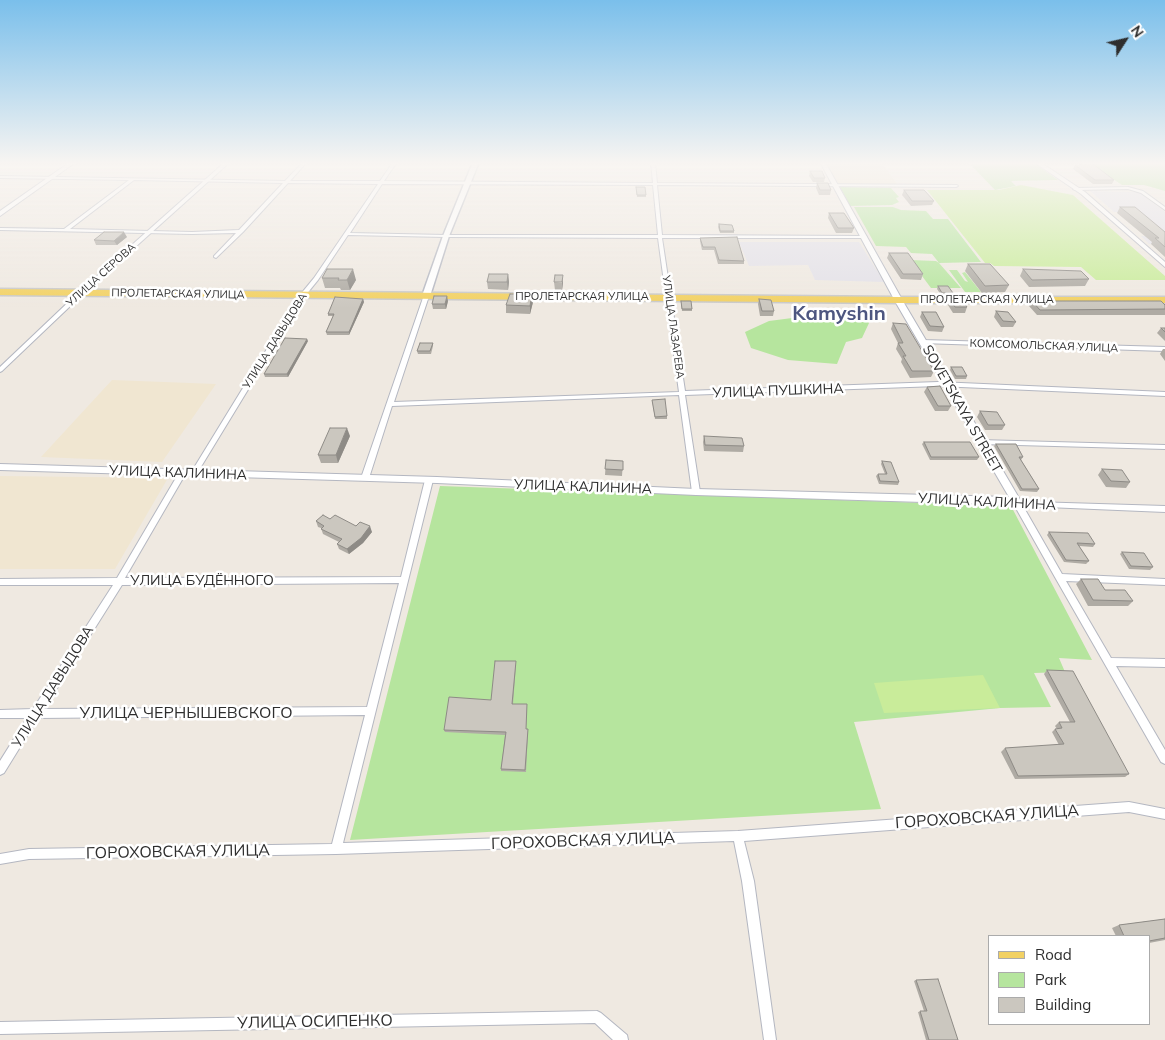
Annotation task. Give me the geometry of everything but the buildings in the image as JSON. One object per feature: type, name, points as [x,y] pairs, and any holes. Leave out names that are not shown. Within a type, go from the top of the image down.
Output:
[{"type":"main road","points":[[426,296],[446,236],[457,211]]},
{"type":"main road","name":"ПРОЛЕТАРСКАЯ УЛИЦА","points":[[0,292],[899,300],[1165,300]]},
{"type":"street","points":[[66,230],[92,211]]},
{"type":"street","name":"УЛИЦА СЕРОВА","points":[[0,370],[81,293],[174,211]]},
{"type":"street","points":[[216,257],[260,211]]},
{"type":"street","name":"УЛИЦА ДАВЫДОВА","points":[[194,474],[303,295],[363,211]]},
{"type":"street","name":"УЛИЦА ЛАЗАРЕВА","points":[[657,211],[696,492]]},
{"type":"street","name":"SOVETSKAYA STREET","points":[[850,211],[923,342],[1165,759]]},
{"type":"street","points":[[1104,211],[1165,265]]},
{"type":"street","points":[[0,229],[192,233],[241,231]]},
{"type":"street","points":[[347,234],[865,237]]},
{"type":"street","points":[[365,478],[426,296]]},
{"type":"street","name":"КОМСОМОЛЬСКАЯ УЛИЦА","points":[[923,342],[1165,349]]},
{"type":"street","name":"УЛИЦА ПУШКИНА","points":[[390,404],[948,385],[1165,394]]},
{"type":"street","points":[[982,442],[1165,447]]},
{"type":"street","name":"УЛИЦА КАЛИНИНА","points":[[0,467],[429,480],[696,492],[1014,501],[1016,503],[1033,505],[1165,509]]},
{"type":"street","name":"УЛИЦА ДАВЫДОВА","points":[[0,770],[119,582],[182,473]]},
{"type":"street","points":[[336,849],[429,480]]},
{"type":"street","points":[[1059,577],[1165,582]]},
{"type":"street","name":"УЛИЦА БУДЁННОГО","points":[[0,582],[403,580]]},
{"type":"street","points":[[1109,662],[1165,663]]},
{"type":"street","name":"УЛИЦА ЧЕРНЫШЕВСКОГО","points":[[0,714],[371,711]]},
{"type":"street","name":"ГОРОХОВСКАЯ УЛИЦА","points":[[0,859],[29,854],[336,849],[738,836],[1129,807],[1165,814]]},
{"type":"street","points":[[738,836],[748,881],[770,1040]]},
{"type":"street","name":"УЛИЦА ОСИПЕНКО","points":[[0,1028],[597,1017],[622,1040]]},
{"type":"shaded area","points":[[1112,211],[1163,211],[1165,212],[1165,244],[1149,244],[1141,236],[1161,236],[1133,212]]},
{"type":"shaded area","points":[[739,242],[859,242],[884,282],[815,280],[808,265],[749,266]]},
{"type":"shaded area","points":[[112,380],[216,384],[162,462],[41,457]]},
{"type":"shaded area","points":[[0,476],[168,478],[115,569],[0,569]]},
{"type":"green space","points":[[856,211],[926,211],[933,219],[948,219],[981,262],[939,263],[932,254],[911,253],[906,247],[876,246]]},
{"type":"green space","points":[[943,211],[1091,211],[1165,276],[1165,280],[1096,280],[1081,267],[994,266],[990,263],[985,263]]},
{"type":"green space","points":[[910,260],[936,261],[961,288],[931,288]]},
{"type":"green space","points":[[949,270],[957,270],[965,281],[968,282],[962,273],[965,272],[981,292],[965,292]]},
{"type":"green space","points":[[849,313],[865,318],[869,323],[862,338],[846,342],[837,364],[788,360],[751,348],[745,332],[769,321],[823,314]]},
{"type":"green space","points":[[440,486],[1011,506],[1092,660],[1059,658],[1065,672],[1034,673],[1051,707],[1000,708],[854,722],[881,809],[350,840]]},
{"type":"green space","points":[[983,675],[1000,708],[884,713],[874,683]]},
{"type":"district","name":"Kamyshin","points":[[839,314]]}]
